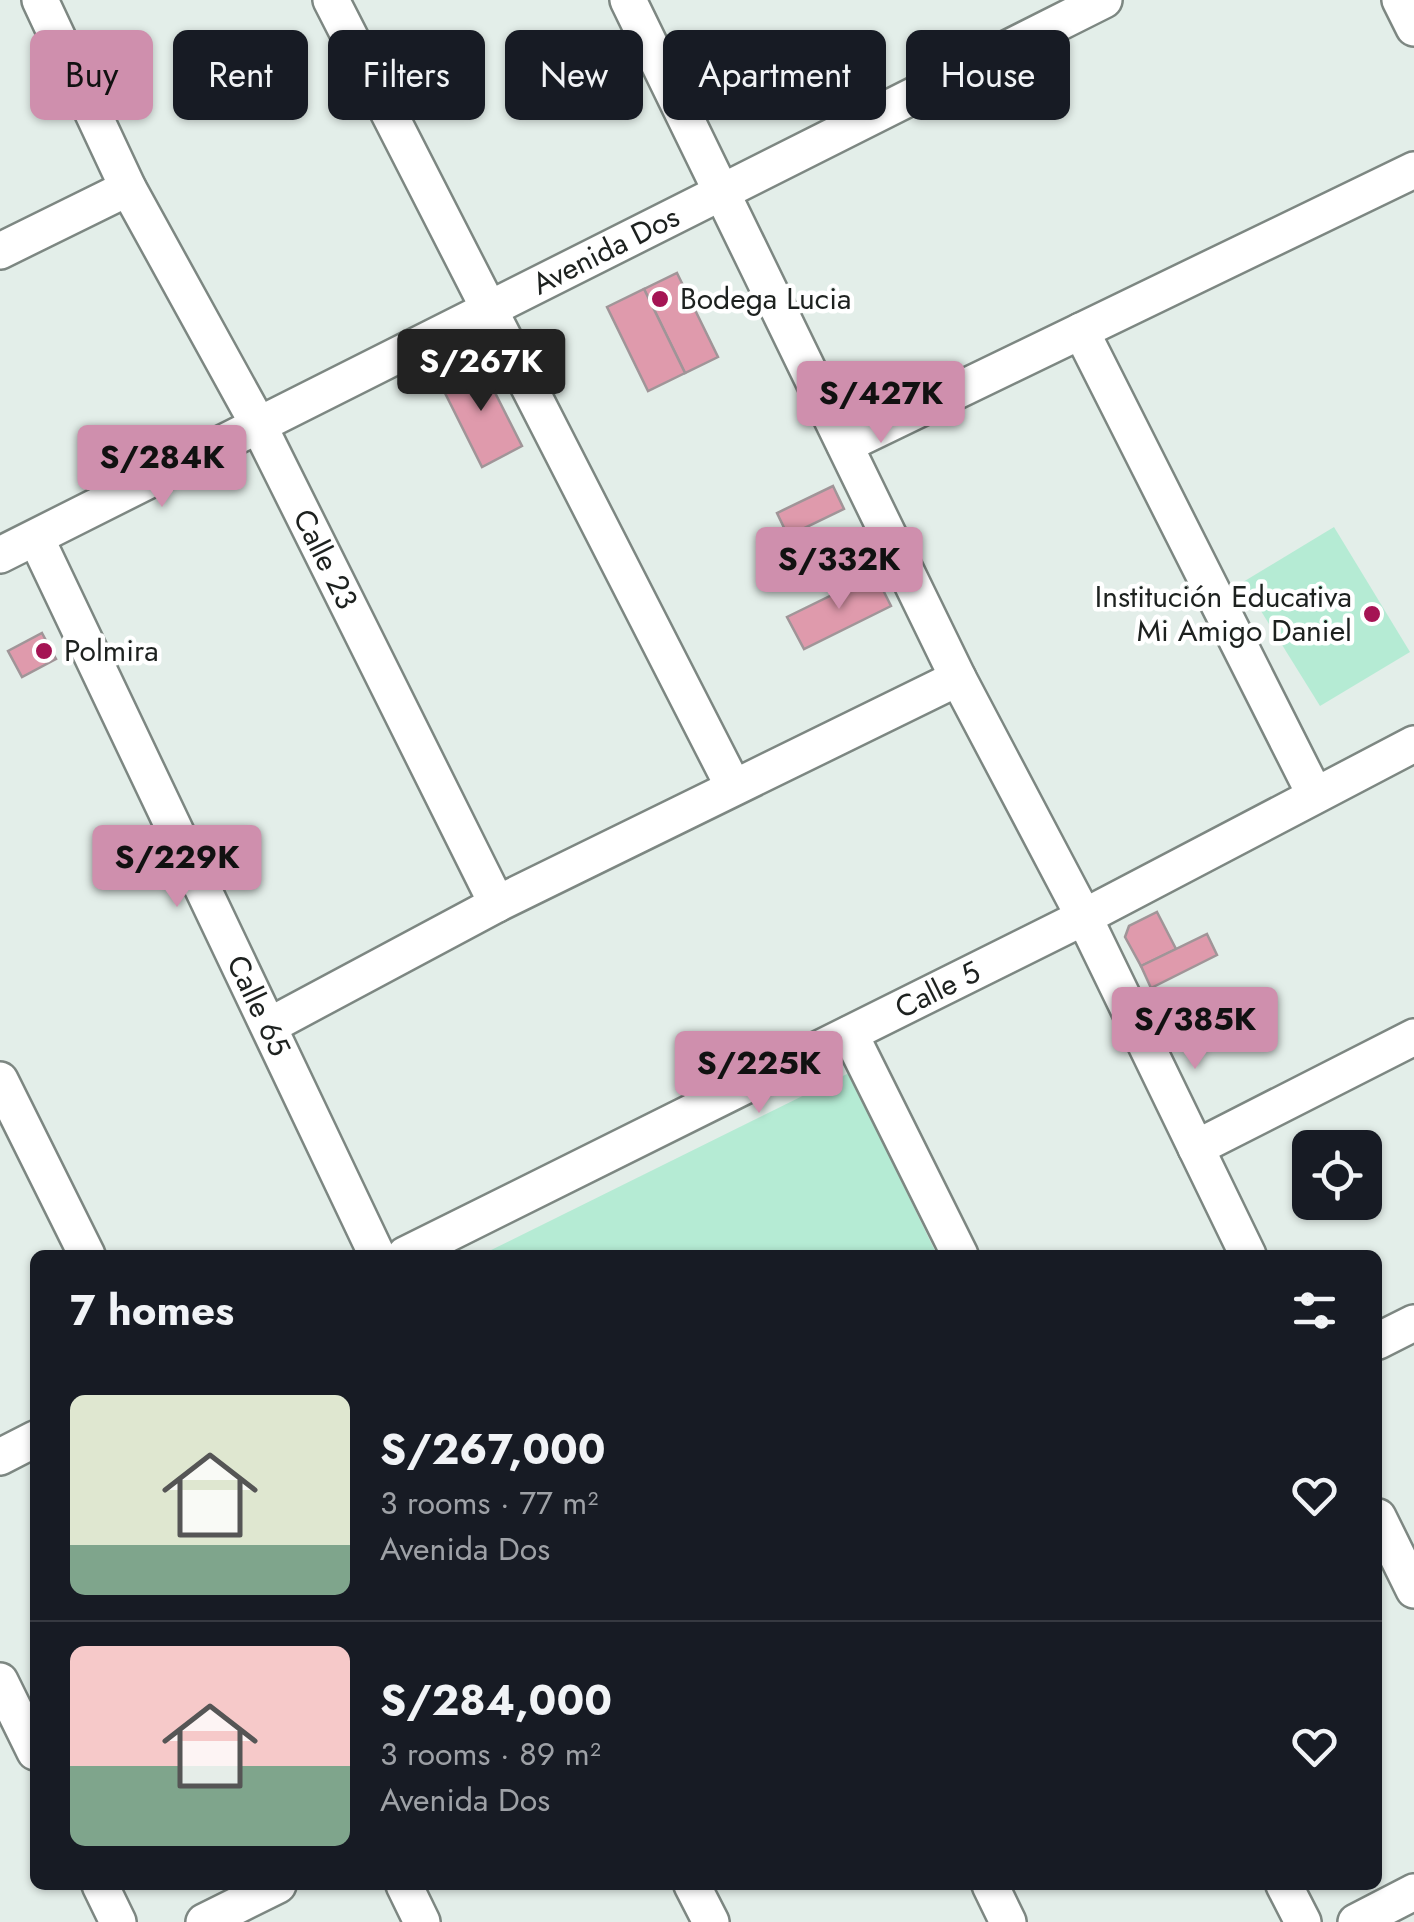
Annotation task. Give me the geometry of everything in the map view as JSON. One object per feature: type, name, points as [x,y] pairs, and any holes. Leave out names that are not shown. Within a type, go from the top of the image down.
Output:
[{"type":"street","name":"Calle 23","points":[[40,0],[128,188],[258,424],[497,904]]},
{"type":"street","points":[[330,0],[733,786]]},
{"type":"street","points":[[628,0],[958,678],[1084,917],[1246,1250]]},
{"type":"street","name":"Avenida Dos","points":[[0,555],[1104,0]]},
{"type":"street","points":[[1400,0],[1414,28]]},
{"type":"street","points":[[844,445],[1414,170]]},
{"type":"street","points":[[0,250],[128,188]]},
{"type":"street","points":[[1081,331],[1315,795]]},
{"type":"street","name":"Calle 65","points":[[36,538],[375,1250]]},
{"type":"street","points":[[268,1026],[497,904],[958,678]]},
{"type":"street","name":"Calle 5","points":[[415,1250],[1084,917],[1414,744]]},
{"type":"street","points":[[850,1034],[958,1250]]},
{"type":"street","points":[[1196,1148],[1414,1037]]},
{"type":"street","points":[[0,1080],[85,1250]]},
{"type":"street","points":[[1382,1339],[1414,1324]]},
{"type":"street","points":[[0,1457],[30,1442]]},
{"type":"street","points":[[1382,1525],[1414,1590]]},
{"type":"street","points":[[0,1681],[20,1741]]},
{"type":"street","points":[[102,1890],[118,1922]]},
{"type":"street","points":[[204,1922],[268,1890]]},
{"type":"street","points":[[406,1890],[422,1922]]},
{"type":"street","points":[[694,1890],[710,1922]]},
{"type":"street","points":[[992,1890],[1008,1922]]},
{"type":"street","points":[[1287,1890],[1303,1922]]},
{"type":"street","points":[[1356,1922],[1414,1892]]},
{"type":"green space","points":[[1334,527],[1410,652],[1320,706],[1243,582]]},
{"type":"green space","points":[[849,1073],[935,1250],[491,1250]]},
{"type":"building","points":[[677,273],[718,357],[685,373],[644,289]]},
{"type":"building","points":[[644,289],[685,373],[648,391],[607,307]]},
{"type":"building","points":[[479,361],[522,446],[482,467],[439,381]]},
{"type":"building","points":[[833,486],[844,509],[788,536],[777,513]]},
{"type":"building","points":[[875,574],[891,606],[804,649],[787,617]]},
{"type":"building","points":[[42,633],[56,659],[22,677],[8,651]]},
{"type":"building","points":[[1157,912],[1176,949],[1141,966],[1125,937],[1129,926]]},
{"type":"building","points":[[1207,934],[1217,955],[1151,988],[1141,966]]},
{"type":"place","name":"Bodega Lucia","points":[[660,299]]},
{"type":"place","name":"Institución Educativa Mi Amigo Daniel","points":[[1372,614]]},
{"type":"place","name":"Polmira","points":[[44,651]]}]
